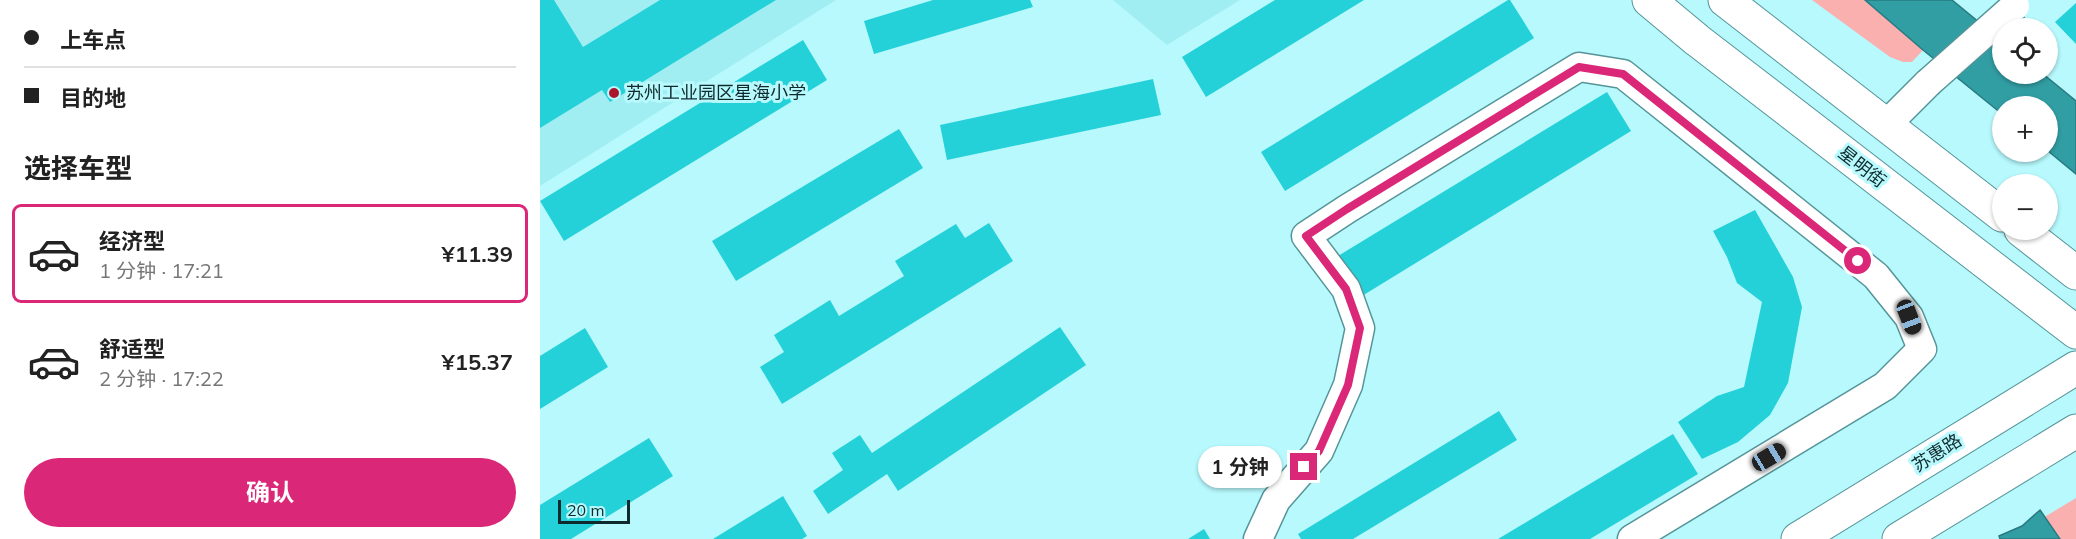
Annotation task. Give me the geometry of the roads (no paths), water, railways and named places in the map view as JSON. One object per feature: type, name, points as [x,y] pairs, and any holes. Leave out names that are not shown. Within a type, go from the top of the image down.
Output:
[{"type":"main road","name":"星明街","points":[[1649,0],[1697,40],[2076,333]]},
{"type":"main road","points":[[1725,0],[1992,207]]},
{"type":"main road","points":[[2034,240],[2076,273]]},
{"type":"main road","name":"苏惠路","points":[[1798,539],[2076,368]]},
{"type":"main road","points":[[1899,539],[2076,431]]},
{"type":"street","points":[[1887,124],[1928,83],[2018,3]]},
{"type":"street","points":[[1258,539],[1276,500],[1319,451],[1348,385],[1360,328],[1346,289],[1306,236],[1579,67],[1623,74],[1876,276],[1909,317],[1922,349],[1885,387],[1632,539]]},
{"type":"place","name":"苏州工业园区星海小学","points":[[614,93]]}]
